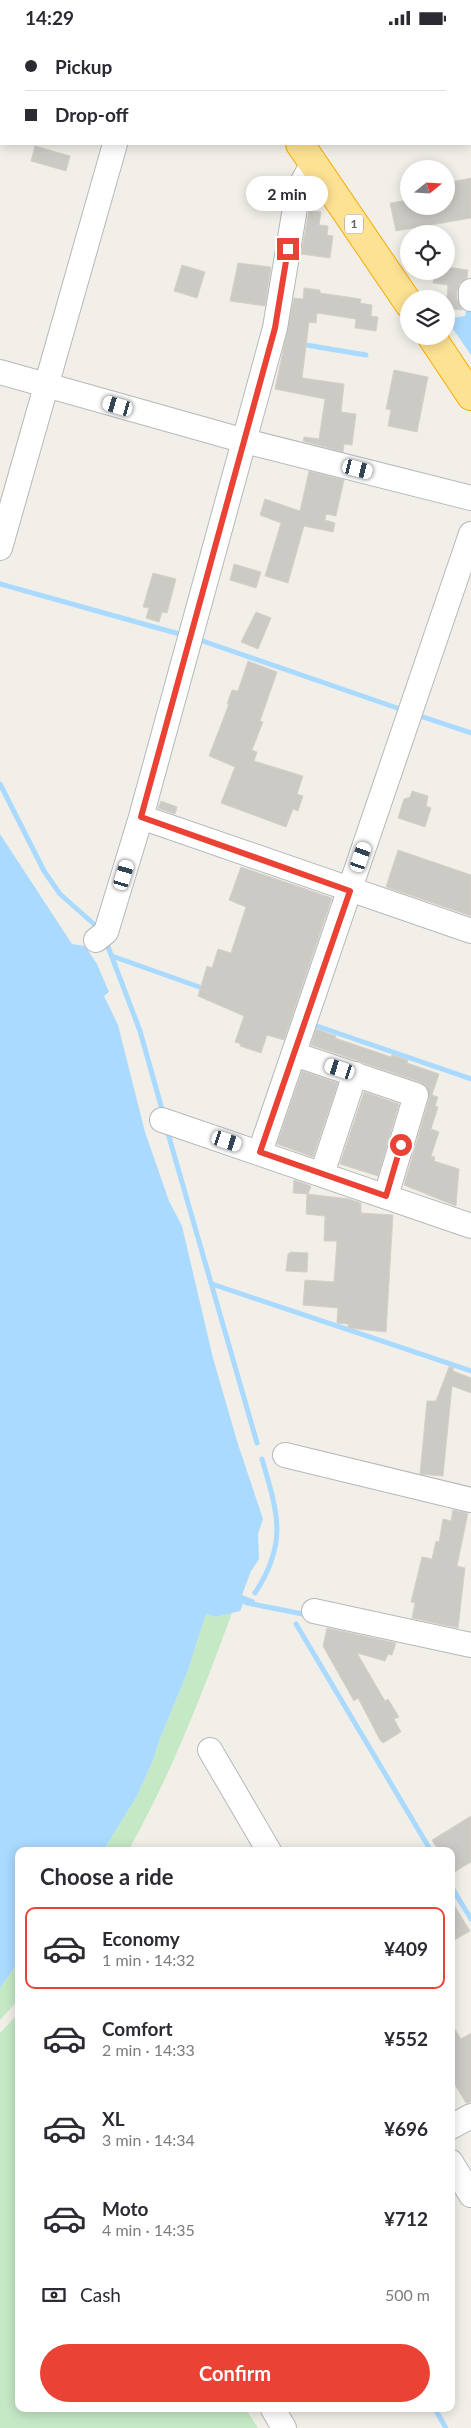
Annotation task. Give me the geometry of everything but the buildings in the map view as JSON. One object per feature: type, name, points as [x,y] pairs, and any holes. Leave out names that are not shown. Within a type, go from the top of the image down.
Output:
[{"type":"highway","name":"1","points":[[306,153],[400,291]]},
{"type":"highway","points":[[436,345],[471,396]]},
{"type":"street","points":[[0,547],[115,145]]},
{"type":"street","points":[[96,940],[106,932],[141,817],[245,441],[275,328],[306,153]]},
{"type":"street","points":[[471,291],[471,299]]},
{"type":"street","points":[[0,372],[245,441],[471,498]]},
{"type":"street","points":[[260,1152],[471,534]]},
{"type":"street","points":[[141,817],[350,891],[471,931]]},
{"type":"street","points":[[294,1054],[416,1095],[386,1196]]},
{"type":"street","points":[[322,1173],[355,1074]]},
{"type":"street","points":[[162,1120],[322,1173],[471,1226]]},
{"type":"street","points":[[285,1455],[471,1500]]},
{"type":"street","points":[[314,1611],[471,1645]]},
{"type":"street","points":[[210,1750],[267,1847]]},
{"type":"street","points":[[455,2125],[471,2115]]},
{"type":"street","points":[[455,2169],[471,2195]]},
{"type":"street","points":[[275,2412],[284,2428]]},
{"type":"green space","points":[[232,1613],[172,1764],[130,1847],[105,1847],[137,1796],[154,1758],[187,1673],[206,1614],[216,1617]]},
{"type":"green space","points":[[15,1967],[15,2003],[0,2020],[0,1988]]},
{"type":"green space","points":[[15,2017],[15,2412],[248,2412],[258,2428],[0,2428],[0,2033]]},
{"type":"water","points":[[467,306],[471,307],[471,355],[455,332],[455,318],[465,316]]},
{"type":"water","points":[[0,834],[72,944],[85,946],[97,964],[109,992],[104,996],[118,1025],[145,1132],[169,1201],[182,1226],[213,1358],[237,1441],[263,1519],[258,1534],[259,1559],[251,1571],[242,1595],[255,1600],[253,1605],[243,1604],[240,1611],[216,1617],[206,1614],[187,1673],[154,1758],[137,1796],[105,1847],[15,1847],[15,1967],[0,1988]]},
{"type":"waterway","points":[[300,344],[366,355]]},
{"type":"waterway","points":[[0,584],[183,635]]},
{"type":"waterway","points":[[197,639],[400,709]]},
{"type":"waterway","points":[[417,715],[471,733]]},
{"type":"waterway","points":[[0,784],[44,871],[60,894],[95,925]]},
{"type":"waterway","points":[[107,944],[140,1031],[163,1113]]},
{"type":"waterway","points":[[112,956],[205,989]]},
{"type":"waterway","points":[[311,1024],[471,1079]]},
{"type":"waterway","points":[[167,1130],[257,1443]]},
{"type":"waterway","points":[[212,1284],[471,1371]]},
{"type":"waterway","points":[[255,1593],[272,1559],[277,1528],[276,1512],[262,1459]]},
{"type":"waterway","points":[[247,1603],[308,1615]]},
{"type":"waterway","points":[[296,1624],[429,1847]]},
{"type":"waterway","points":[[455,1893],[471,1919]]},
{"type":"waterway","points":[[437,2412],[446,2428]]},
{"type":"route","points":[[288,249],[275,328],[141,817],[350,891],[260,1152],[386,1196],[401,1145]]}]
